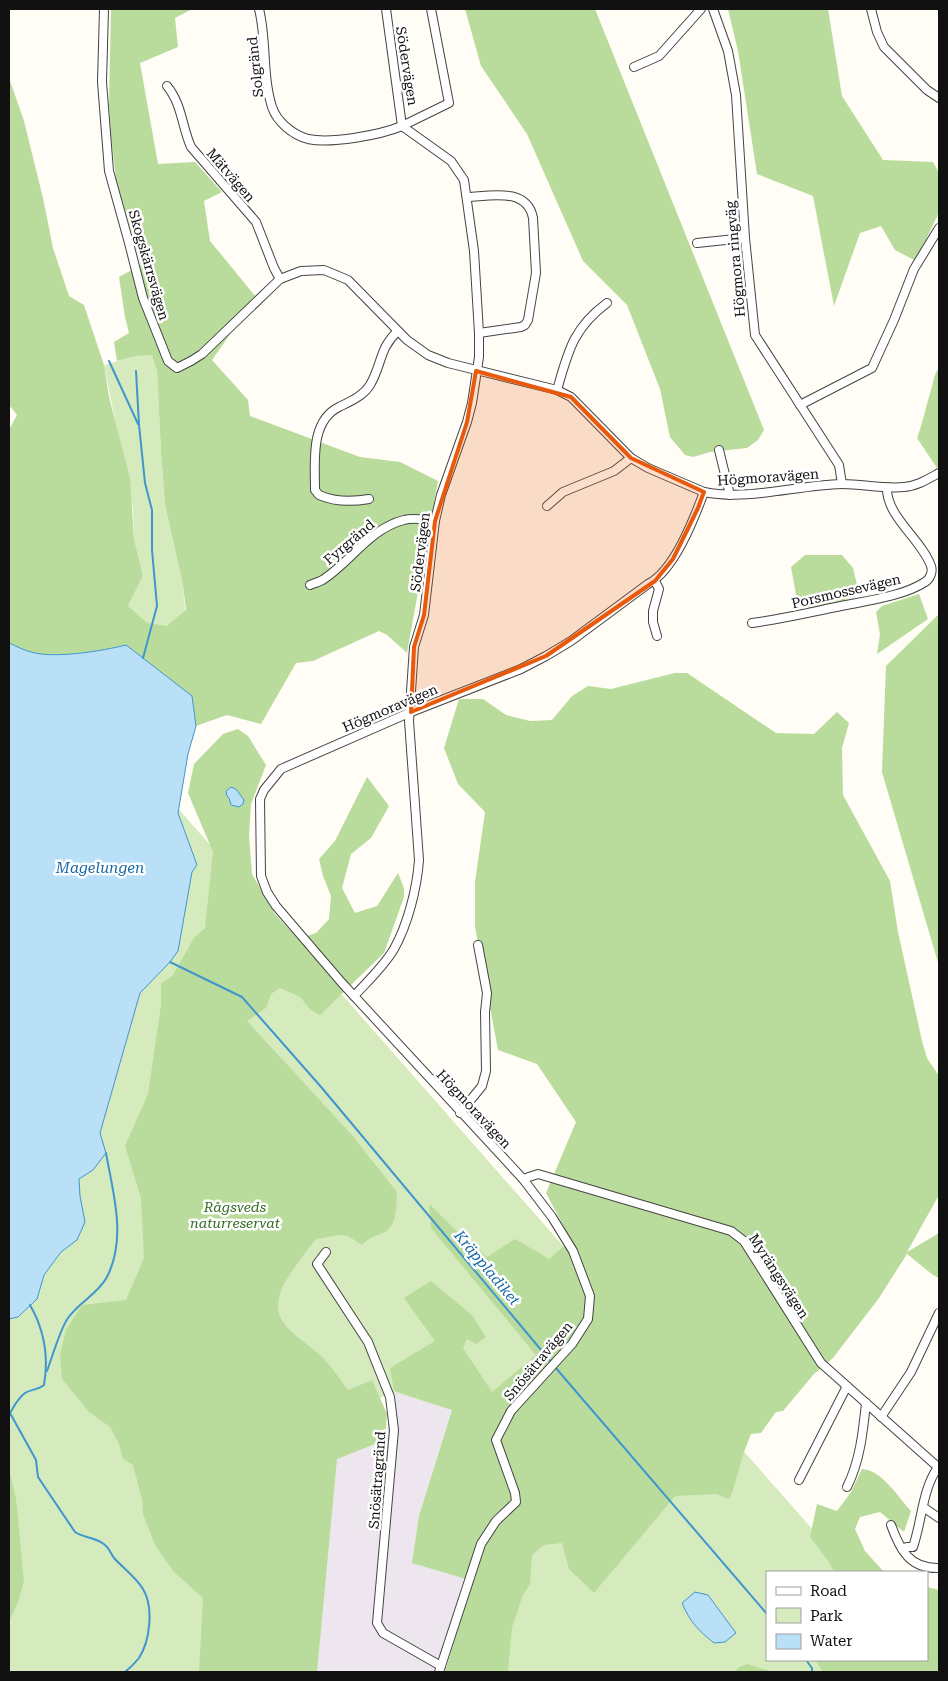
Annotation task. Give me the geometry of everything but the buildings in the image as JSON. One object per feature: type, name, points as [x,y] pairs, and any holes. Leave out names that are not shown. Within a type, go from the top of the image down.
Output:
[{"type":"street","name":"Skogskärrsvägen","points":[[104,9],[102,82],[109,172],[143,298],[168,361],[176,368],[191,362],[202,354],[280,279],[301,271],[312,269],[324,270],[348,280],[416,347],[448,363],[558,390],[572,396],[619,448],[631,458],[648,468],[704,492]]},
{"type":"street","name":"Solgränd","points":[[260,9],[264,34],[266,78],[272,109],[286,127],[297,135],[319,141],[358,137],[392,130]]},
{"type":"street","name":"Södervägen","points":[[354,996],[395,947],[416,883],[419,860],[409,722],[414,647],[424,615],[435,521],[443,487],[467,422],[479,357],[476,272],[468,197],[464,180],[451,161],[402,126],[386,9]]},
{"type":"street","points":[[402,126],[449,103],[431,9]]},
{"type":"street","points":[[634,67],[660,56],[701,9]]},
{"type":"street","name":"Högmora ringväg","points":[[713,9],[728,52],[736,95],[745,238],[754,335],[840,465],[842,484]]},
{"type":"street","points":[[870,9],[884,47],[926,90],[939,98]]},
{"type":"street","name":"Mätvägen","points":[[167,86],[175,95],[191,147],[256,222],[280,279]]},
{"type":"street","name":"Södervägen","points":[[392,130],[402,126]]},
{"type":"street","points":[[468,197],[514,196],[526,203],[532,218],[536,273],[528,320],[521,327],[479,332]]},
{"type":"street","points":[[800,405],[872,368],[894,320],[914,269],[939,228]]},
{"type":"street","points":[[697,243],[745,238]]},
{"type":"street","points":[[558,390],[572,344],[588,319],[607,303]]},
{"type":"street","name":"Fyrgränd","points":[[369,500],[343,501],[319,495],[315,490],[316,438],[328,415],[338,407],[358,397],[369,386],[384,347],[398,331]]},
{"type":"street","points":[[719,450],[730,495]]},
{"type":"street","points":[[547,506],[563,492],[614,472],[631,458]]},
{"type":"street","name":"Högmoravägen","points":[[522,1179],[354,996],[276,906],[267,892],[261,876],[260,799],[264,790],[281,769],[411,712],[521,669],[570,641],[655,581],[673,558],[704,492],[730,495],[842,484],[887,488],[917,485],[939,473]]},
{"type":"street","name":"Porsmossevägen","points":[[752,623],[792,618],[881,598],[927,582],[932,574],[931,567],[921,548],[894,510],[887,494],[887,488]]},
{"type":"street","name":"Fyrgränd","points":[[310,585],[323,580],[378,532],[389,526],[404,520],[435,521]]},
{"type":"street","points":[[655,581],[659,589],[653,612],[653,622],[657,636]]},
{"type":"street","points":[[460,1113],[479,1091],[486,1071],[486,993],[478,945]]},
{"type":"street","name":"Myrängsvägen","points":[[522,1179],[538,1174],[731,1231],[744,1241],[820,1362],[939,1468],[934,1473],[923,1507],[914,1547],[902,1549]]},
{"type":"street","name":"Snösätravägen","points":[[440,1669],[481,1544],[496,1521],[516,1502],[515,1493],[496,1440],[511,1411],[572,1344],[588,1319],[590,1296],[573,1251],[552,1217],[522,1179]]},
{"type":"street","name":"Snösätragränd","points":[[326,1252],[317,1264],[368,1342],[390,1397],[394,1430],[377,1622],[383,1633],[440,1669]]},
{"type":"street","points":[[881,1417],[912,1372],[939,1313]]},
{"type":"street","points":[[798,1480],[847,1386]]},
{"type":"street","points":[[847,1487],[853,1474],[862,1441],[866,1403]]},
{"type":"street","points":[[923,1507],[939,1518]]},
{"type":"street","points":[[891,1525],[896,1539],[910,1560],[927,1568],[939,1568]]},
{"type":"highlighted area","points":[[476,371],[571,397],[631,458],[704,492],[673,559],[655,581],[546,656],[411,712],[414,647],[424,615],[435,521],[467,422]]},
{"type":"shaded area","points":[[394,1391],[452,1409],[419,1516],[412,1563],[464,1578],[435,1672],[317,1672],[337,1458],[385,1440]]},
{"type":"green space","points":[[111,9],[192,9],[175,18],[178,47],[140,63],[158,164],[195,162],[222,192],[204,201],[210,241],[256,297],[212,360],[248,400],[250,416],[360,457],[400,462],[438,481],[407,653],[387,635],[379,631],[313,661],[296,663],[261,724],[227,715],[196,726],[192,696],[126,645],[91,652],[52,655],[31,652],[9,643],[9,430],[17,415],[11,407],[9,408],[9,78],[24,121],[53,248],[69,296],[84,305],[104,365],[109,397],[130,478],[134,539],[143,576],[128,606],[147,623],[167,626],[186,610],[183,585],[165,505],[157,371],[152,355],[136,356],[117,361],[114,342],[129,333],[119,277],[141,265],[116,179],[109,104]]},
{"type":"green space","points":[[465,9],[595,9],[764,430],[758,440],[747,448],[710,452],[693,457],[685,455],[670,437],[660,389],[627,305],[583,261],[527,134],[481,66]]},
{"type":"green space","points":[[728,9],[828,9],[842,96],[883,160],[933,162],[939,173],[939,212],[916,261],[895,250],[881,226],[860,233],[834,306],[813,196],[757,174],[738,51]]},
{"type":"green space","points":[[152,354],[157,371],[165,505],[183,585],[192,696],[126,645],[128,606],[143,576],[134,539],[133,509],[104,365],[136,356]]},
{"type":"green space","points":[[939,368],[939,466],[937,468],[917,438]]},
{"type":"green space","points":[[805,555],[842,555],[853,568],[858,589],[846,600],[814,612],[797,600],[791,567]]},
{"type":"green space","points":[[919,594],[928,619],[877,654],[880,634],[876,612],[882,606]]},
{"type":"green space","points":[[939,614],[939,966],[882,772],[886,666]]},
{"type":"green space","points":[[675,673],[687,673],[776,733],[814,734],[837,712],[849,723],[842,748],[843,795],[890,881],[898,932],[922,1041],[927,1058],[939,1076],[939,1195],[907,1252],[939,1233],[939,1278],[907,1254],[879,1298],[833,1358],[814,1374],[783,1411],[776,1412],[761,1433],[751,1434],[729,1499],[716,1494],[675,1496],[594,1593],[569,1569],[562,1543],[544,1545],[532,1555],[530,1584],[523,1595],[512,1627],[508,1672],[445,1672],[473,1581],[412,1563],[419,1516],[452,1410],[394,1391],[390,1368],[435,1341],[404,1298],[431,1281],[472,1315],[486,1337],[476,1344],[467,1339],[463,1348],[492,1392],[536,1355],[431,1228],[429,1204],[487,1257],[515,1239],[549,1259],[571,1240],[546,1193],[576,1122],[537,1064],[498,1050],[475,927],[475,882],[485,812],[458,784],[444,748],[459,699],[483,699],[506,715],[530,721],[552,720],[572,696],[588,686],[611,689]]},
{"type":"green space","points":[[238,729],[248,736],[266,765],[251,804],[249,836],[252,874],[275,914],[298,939],[316,933],[329,919],[331,896],[319,859],[335,841],[367,777],[389,806],[371,838],[351,854],[342,888],[355,913],[377,906],[398,873],[404,888],[404,897],[384,953],[320,1015],[311,1010],[300,997],[280,988],[271,994],[266,1008],[247,1021],[351,1134],[397,1192],[394,1221],[388,1230],[371,1238],[362,1245],[348,1236],[340,1235],[316,1239],[289,1275],[279,1298],[278,1308],[284,1324],[323,1358],[348,1390],[372,1380],[387,1414],[385,1440],[337,1459],[317,1672],[199,1672],[203,1598],[173,1571],[155,1545],[143,1514],[142,1499],[133,1465],[123,1459],[119,1444],[110,1427],[88,1411],[62,1379],[60,1355],[66,1330],[82,1305],[126,1300],[144,1258],[141,1198],[125,1146],[148,1094],[161,1005],[161,984],[173,975],[194,938],[205,928],[213,852],[188,793],[194,764],[223,734]]},
{"type":"green space","name":"Rågsveds naturreservat","points":[[168,797],[849,1571],[766,1571],[766,1661],[928,1661],[938,1672],[445,1672],[473,1581],[412,1563],[419,1516],[452,1410],[394,1392],[343,1413],[357,1451],[337,1459],[317,1672],[9,1672],[9,903]]},
{"type":"green space","points":[[9,1468],[16,1499],[24,1581],[18,1602],[9,1622]]},
{"type":"green space","points":[[862,1469],[869,1471],[883,1479],[911,1511],[904,1532],[880,1512],[860,1517],[855,1529],[865,1551],[883,1571],[834,1571],[810,1537],[817,1504],[837,1511],[851,1492]]},
{"type":"green space","points":[[928,1587],[939,1590],[939,1672],[823,1672],[816,1661],[928,1661]]},
{"type":"green space","points":[[747,1664],[770,1672],[735,1672],[739,1667]]},
{"type":"water","name":"Magelungen","points":[[9,643],[31,652],[52,655],[91,652],[126,645],[192,696],[196,726],[188,754],[178,813],[197,865],[192,872],[178,951],[140,993],[100,1133],[106,1153],[93,1170],[79,1179],[85,1222],[77,1240],[61,1252],[44,1275],[37,1299],[18,1317],[9,1319]]},
{"type":"water","points":[[231,787],[236,789],[244,800],[243,804],[239,807],[231,805],[227,796],[226,791]]},
{"type":"water","points":[[695,1592],[708,1595],[736,1633],[725,1642],[714,1643],[691,1621],[682,1603]]},
{"type":"waterway","points":[[109,361],[138,424]]},
{"type":"waterway","points":[[136,371],[145,483],[152,510],[152,550],[157,606],[143,658]]},
{"type":"waterway","name":"Kräppladiket","points":[[170,962],[242,997],[322,1088],[552,1363]]},
{"type":"waterway","points":[[47,1371],[59,1336],[68,1318],[103,1283],[113,1262],[116,1247],[117,1215],[106,1153]]},
{"type":"waterway","points":[[30,1305],[39,1324],[46,1354],[44,1385],[23,1395],[16,1402],[10,1413],[36,1460],[38,1477],[75,1532],[98,1540],[106,1546],[114,1558],[143,1589],[149,1605],[146,1643],[139,1658],[125,1672]]},
{"type":"waterway","name":"Kräppladiket","points":[[555,1367],[766,1613]]},
{"type":"waterway","name":"Kräppladiket","points":[[807,1661],[812,1668],[812,1672]]}]
